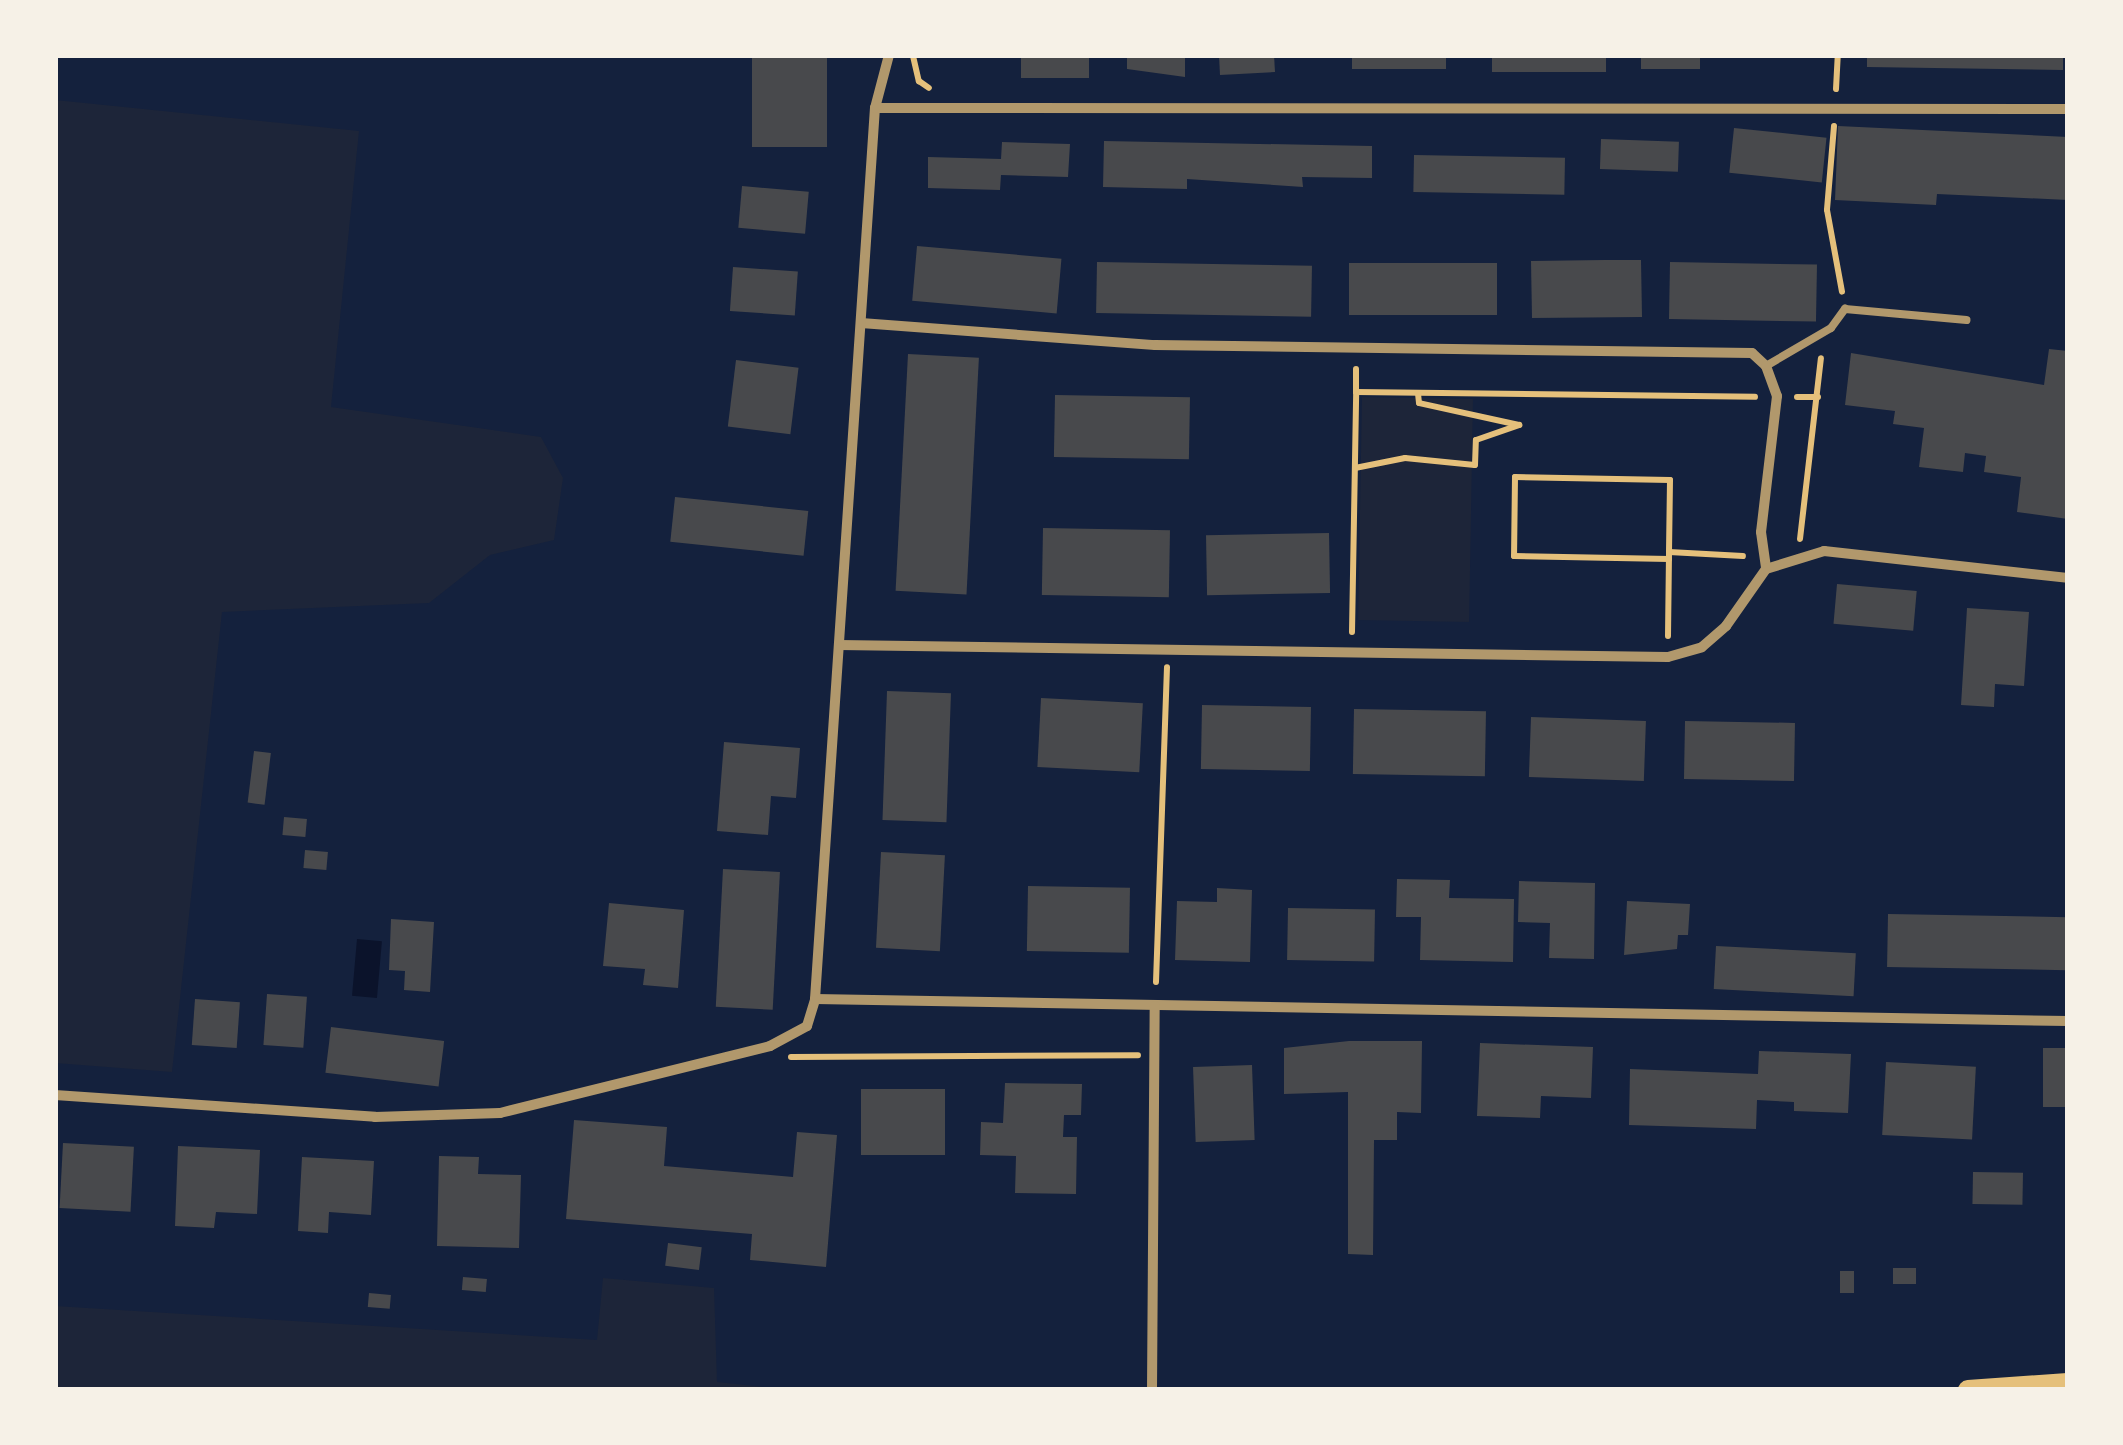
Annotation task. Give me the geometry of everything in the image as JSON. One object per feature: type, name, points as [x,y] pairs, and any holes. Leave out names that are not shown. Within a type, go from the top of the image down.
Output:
[{"type":"main road","points":[[1968,1390],[2067,1382]]},
{"type":"street","points":[[55,1095],[375,1117],[500,1114],[770,1046],[807,1026],[815,999],[875,108],[889,55]]},
{"type":"street","points":[[875,108],[1835,105],[2068,109]]},
{"type":"street","points":[[839,645],[1668,657],[1702,647],[1726,626],[1765,563],[1776,396],[1766,366],[1752,353],[1155,345],[860,323]]},
{"type":"street","points":[[1765,563],[1824,551],[2068,578]]},
{"type":"street","points":[[815,999],[2068,1021]]},
{"type":"street","points":[[1152,1390],[1155,1006]]},
{"type":"lane","points":[[1766,366],[1831,328],[1845,309],[1967,320]]},
{"type":"path","points":[[1838,55],[1828,210],[1845,309]]},
{"type":"path","points":[[1797,559],[1831,328]]},
{"type":"path","points":[[1352,653],[1356,348]]},
{"type":"path","points":[[1356,392],[1818,397]]},
{"type":"path","points":[[1354,468],[1405,458],[1475,465],[1476,440],[1519,425],[1419,403],[1418,393]]},
{"type":"path","points":[[1668,657],[1669,556],[1670,480],[1515,477],[1514,556],[1669,556],[1765,563]]},
{"type":"path","points":[[1156,982],[1168,651]]},
{"type":"path","points":[[770,1046],[796,1060],[1154,1055]]},
{"type":"shaded area","points":[[55,100],[359,131],[331,407],[541,437],[563,478],[554,540],[490,555],[429,603],[222,612],[172,1072],[55,1063]]},
{"type":"shaded area","points":[[1362,397],[1473,399],[1469,622],[1358,620]]},
{"type":"shaded area","points":[[357,939],[382,941],[377,998],[352,996]]},
{"type":"shaded area","points":[[603,1278],[714,1288],[717,1382],[792,1390],[55,1390],[55,1306],[597,1340]]},
{"type":"building","points":[[752,55],[827,55],[827,147],[752,147]]},
{"type":"building","points":[[1021,55],[1089,55],[1089,78],[1021,78]]},
{"type":"building","points":[[1127,55],[1185,55],[1185,77],[1127,69]]},
{"type":"building","points":[[1219,55],[1274,55],[1275,72],[1220,75]]},
{"type":"building","points":[[1352,55],[1446,55],[1446,69],[1352,69]]},
{"type":"building","points":[[1492,55],[1606,55],[1606,72],[1492,72]]},
{"type":"building","points":[[1641,55],[1700,55],[1700,69],[1641,69]]},
{"type":"building","points":[[1867,55],[2063,55],[2063,70],[1867,67]]},
{"type":"building","points":[[1838,126],[2068,137],[2068,200],[1937,194],[1936,205],[1835,200]]},
{"type":"building","points":[[1734,128],[1826,138],[1822,182],[1729,173]]},
{"type":"building","points":[[1601,139],[1679,142],[1678,172],[1600,169]]},
{"type":"building","points":[[1104,141],[1372,146],[1372,178],[1302,177],[1303,187],[1187,179],[1187,189],[1103,187]]},
{"type":"building","points":[[1002,142],[1070,144],[1068,177],[1001,175],[1000,190],[928,188],[928,157],[1001,159]]},
{"type":"building","points":[[1414,155],[1565,158],[1564,195],[1413,192]]},
{"type":"building","points":[[742,186],[809,192],[805,234],[738,228]]},
{"type":"building","points":[[917,246],[1061,259],[1057,313],[912,301]]},
{"type":"building","points":[[1641,260],[1642,317],[1532,318],[1531,261]]},
{"type":"building","points":[[1097,262],[1312,266],[1311,317],[1096,313]]},
{"type":"building","points":[[1670,262],[1817,265],[1816,322],[1669,319]]},
{"type":"building","points":[[1349,263],[1497,263],[1497,315],[1349,315]]},
{"type":"building","points":[[733,267],[798,272],[795,315],[730,311]]},
{"type":"building","points":[[2049,349],[2068,351],[2068,519],[2017,512],[2021,477],[1984,472],[1986,456],[1965,453],[1963,472],[1919,467],[1924,428],[1893,424],[1895,411],[1845,405],[1851,353],[2044,385]]},
{"type":"building","points":[[908,354],[979,358],[966,594],[896,591]]},
{"type":"building","points":[[736,360],[799,368],[790,434],[728,427]]},
{"type":"building","points":[[1055,395],[1190,397],[1189,459],[1054,457]]},
{"type":"building","points":[[675,497],[808,511],[804,556],[670,542]]},
{"type":"building","points":[[1043,528],[1170,530],[1169,597],[1042,595]]},
{"type":"building","points":[[1329,533],[1330,593],[1207,595],[1206,535]]},
{"type":"building","points":[[1837,584],[1917,591],[1913,631],[1834,624]]},
{"type":"building","points":[[1967,608],[2029,612],[2024,686],[1995,684],[1994,707],[1961,705]]},
{"type":"building","points":[[887,691],[951,693],[946,822],[882,820]]},
{"type":"building","points":[[1041,698],[1143,703],[1139,772],[1037,767]]},
{"type":"building","points":[[1202,705],[1311,707],[1310,771],[1201,769]]},
{"type":"building","points":[[1354,709],[1486,711],[1485,776],[1353,774]]},
{"type":"building","points":[[1531,717],[1646,721],[1644,781],[1529,777]]},
{"type":"building","points":[[1685,721],[1795,723],[1794,781],[1684,779]]},
{"type":"building","points":[[724,742],[800,748],[796,798],[771,796],[768,835],[717,831]]},
{"type":"building","points":[[254,751],[271,753],[265,805],[248,803]]},
{"type":"building","points":[[284,817],[307,819],[305,837],[282,835]]},
{"type":"building","points":[[305,850],[328,852],[326,870],[303,868]]},
{"type":"building","points":[[881,852],[945,855],[940,951],[876,948]]},
{"type":"building","points":[[723,869],[780,872],[773,1010],[716,1007]]},
{"type":"building","points":[[1397,879],[1450,880],[1449,898],[1514,899],[1513,962],[1420,960],[1421,917],[1396,917]]},
{"type":"building","points":[[1519,881],[1595,883],[1594,959],[1549,958],[1550,923],[1518,922]]},
{"type":"building","points":[[1028,886],[1130,888],[1129,953],[1027,951]]},
{"type":"building","points":[[1217,888],[1252,890],[1250,962],[1175,960],[1177,901],[1217,902]]},
{"type":"building","points":[[1627,901],[1690,904],[1688,935],[1678,935],[1677,949],[1624,955]]},
{"type":"building","points":[[609,903],[684,910],[678,988],[643,985],[645,969],[603,966]]},
{"type":"building","points":[[1288,908],[1375,910],[1374,962],[1287,960]]},
{"type":"building","points":[[1888,914],[2068,917],[2067,970],[1887,967]]},
{"type":"building","points":[[391,919],[434,922],[430,992],[404,990],[405,971],[389,970]]},
{"type":"building","points":[[1716,946],[1856,953],[1854,996],[1714,989]]},
{"type":"building","points":[[267,994],[307,997],[303,1048],[263,1045]]},
{"type":"building","points":[[195,999],[240,1002],[237,1048],[192,1045]]},
{"type":"building","points":[[331,1027],[444,1041],[439,1087],[325,1073]]},
{"type":"building","points":[[1349,1041],[1422,1041],[1421,1113],[1397,1112],[1397,1140],[1374,1140],[1373,1255],[1348,1254],[1348,1092],[1284,1094],[1284,1048]]},
{"type":"building","points":[[1480,1043],[1593,1047],[1591,1098],[1541,1096],[1540,1118],[1477,1116]]},
{"type":"building","points":[[2043,1048],[2068,1048],[2068,1107],[2043,1107]]},
{"type":"building","points":[[1759,1051],[1851,1054],[1848,1113],[1794,1111],[1794,1102],[1757,1100],[1756,1129],[1629,1125],[1630,1069],[1758,1074]]},
{"type":"building","points":[[1886,1062],[1976,1067],[1972,1140],[1882,1135]]},
{"type":"building","points":[[1252,1065],[1255,1140],[1196,1142],[1193,1067]]},
{"type":"building","points":[[1005,1083],[1082,1084],[1081,1115],[1064,1115],[1063,1137],[1077,1137],[1076,1194],[1015,1193],[1016,1156],[980,1155],[981,1122],[1003,1123]]},
{"type":"building","points":[[861,1089],[945,1089],[945,1155],[861,1155]]},
{"type":"building","points":[[574,1120],[667,1127],[664,1166],[793,1177],[797,1132],[837,1135],[826,1267],[750,1260],[752,1234],[566,1219]]},
{"type":"building","points":[[63,1143],[134,1147],[131,1212],[60,1208]]},
{"type":"building","points":[[178,1146],[260,1150],[257,1214],[216,1212],[214,1228],[175,1226]]},
{"type":"building","points":[[439,1156],[479,1157],[478,1174],[521,1175],[519,1248],[437,1246]]},
{"type":"building","points":[[302,1157],[374,1161],[371,1215],[329,1212],[328,1233],[298,1231]]},
{"type":"building","points":[[1973,1172],[2023,1173],[2022,1205],[1972,1204]]},
{"type":"building","points":[[668,1243],[702,1247],[699,1270],[665,1266]]},
{"type":"building","points":[[1893,1268],[1916,1268],[1916,1284],[1893,1284]]},
{"type":"building","points":[[1840,1271],[1854,1271],[1854,1293],[1840,1293]]},
{"type":"building","points":[[463,1277],[487,1279],[486,1292],[462,1290]]},
{"type":"building","points":[[369,1293],[391,1295],[390,1309],[368,1307]]}]
